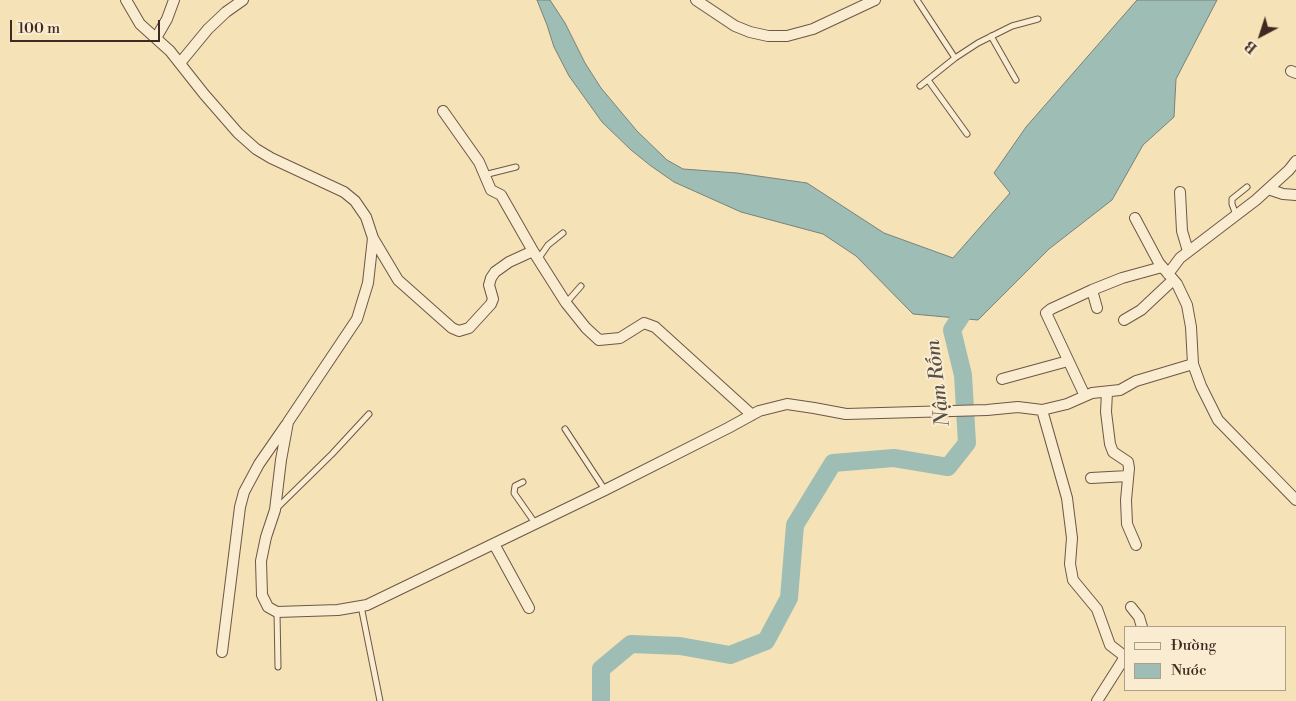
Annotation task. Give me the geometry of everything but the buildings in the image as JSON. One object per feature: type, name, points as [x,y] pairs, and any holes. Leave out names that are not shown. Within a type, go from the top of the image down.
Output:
[{"type":"street","points":[[126,0],[140,24],[180,63],[215,107],[238,133],[256,149],[271,158],[344,192],[355,201],[366,217],[373,238],[398,280],[452,328],[458,331],[469,328],[491,304],[493,299],[489,285],[490,278],[495,272],[509,262],[536,255]]},
{"type":"street","points":[[156,38],[167,19],[174,0]]},
{"type":"street","points":[[180,63],[208,29],[226,12],[243,0]]},
{"type":"street","points":[[696,0],[735,26],[768,36],[787,36],[813,29],[876,0]]},
{"type":"street","points":[[442,110],[478,162],[491,190],[501,195],[566,303],[586,328],[599,340],[620,338],[644,323],[655,327],[752,415]]},
{"type":"street","points":[[1124,320],[1141,310],[1180,258],[1268,189],[1296,161]]},
{"type":"street","points":[[1268,189],[1283,194],[1296,195]]},
{"type":"street","points":[[1180,192],[1182,232],[1188,252]]},
{"type":"street","points":[[1135,218],[1168,273],[1177,284],[1187,305],[1191,327],[1193,364],[1201,386],[1218,420],[1296,500]]},
{"type":"street","points":[[222,652],[240,507],[244,492],[259,464],[357,319],[368,283],[373,238]]},
{"type":"street","points":[[1085,396],[1046,313],[1114,281],[1168,273]]},
{"type":"street","points":[[1092,290],[1097,308]]},
{"type":"street","points":[[1002,379],[1068,360]]},
{"type":"street","points":[[288,422],[275,510],[266,537],[261,561],[262,595],[268,607],[277,612],[338,610],[364,605],[381,599],[605,490],[759,411],[787,404],[846,414],[987,410],[1018,407],[1042,410],[1067,404],[1092,393],[1120,390],[1136,381],[1193,364]]},
{"type":"street","points":[[1107,392],[1106,412],[1110,444],[1113,452],[1128,462],[1127,524],[1136,545]]},
{"type":"street","points":[[1042,410],[1067,498],[1072,538],[1070,564],[1073,580],[1097,609],[1110,644],[1124,655],[1123,660],[1098,701]]},
{"type":"street","points":[[1091,478],[1128,476]]},
{"type":"street","points":[[494,544],[530,608]]},
{"type":"street","points":[[1131,607],[1139,617],[1142,626]]},
{"type":"lane","points":[[917,0],[954,58]]},
{"type":"lane","points":[[920,86],[954,58],[991,36],[1012,26],[1038,19]]},
{"type":"lane","points":[[991,36],[1016,80]]},
{"type":"lane","points":[[928,80],[967,134]]},
{"type":"lane","points":[[484,175],[516,167]]},
{"type":"lane","points":[[1236,215],[1232,198],[1247,187]]},
{"type":"lane","points":[[536,255],[563,233]]},
{"type":"lane","points":[[566,303],[581,286]]},
{"type":"lane","points":[[275,510],[332,454],[369,414]]},
{"type":"lane","points":[[565,429],[605,490]]},
{"type":"lane","points":[[523,482],[515,486],[514,493],[536,524]]},
{"type":"lane","points":[[364,605],[380,701]]},
{"type":"lane","points":[[277,612],[278,667]]},
{"type":"water","points":[[537,0],[550,0],[601,88],[637,131],[667,160],[683,169],[737,173],[807,183],[884,233],[953,258],[1010,193],[994,173],[1026,127],[1137,0],[1217,0],[1176,79],[1174,117],[1143,145],[1112,200],[1049,249],[978,320],[913,314],[856,256],[823,234],[741,212],[674,182],[651,166],[602,122],[569,76],[554,47]]},
{"type":"waterway","name":"Nậm Rốm","points":[[601,701],[601,669],[631,644],[680,646],[730,655],[766,641],[789,598],[795,525],[833,463],[894,458],[948,467],[967,443],[963,375],[952,330],[972,299]]}]
